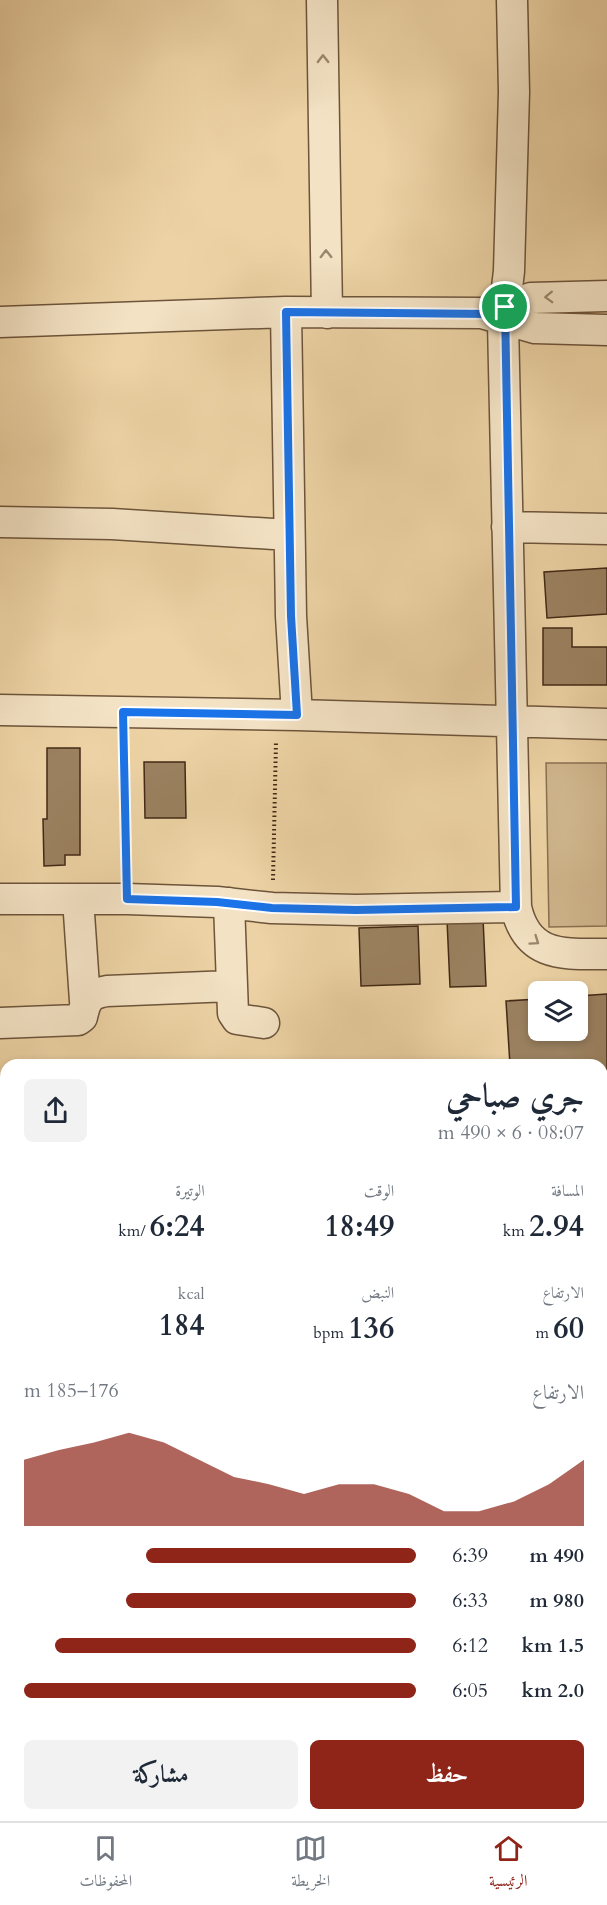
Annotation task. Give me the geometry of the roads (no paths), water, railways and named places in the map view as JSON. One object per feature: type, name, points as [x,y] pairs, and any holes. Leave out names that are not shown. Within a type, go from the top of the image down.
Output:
[{"type":"street","points":[[322,0],[327,313]]},
{"type":"street","points":[[512,0],[514,92],[509,271],[500,314],[516,907],[519,924],[525,934],[541,946],[567,954],[607,954]]},
{"type":"street","points":[[500,314],[531,298],[607,296]]},
{"type":"street","points":[[286,312],[289,535],[287,715]]},
{"type":"street","points":[[0,322],[286,312],[500,314],[546,329],[607,330]]},
{"type":"street","points":[[0,522],[112,524],[289,535]]},
{"type":"street","points":[[507,527],[607,529]]},
{"type":"street","points":[[0,710],[607,724]]},
{"type":"street","points":[[0,899],[127,899],[229,903],[272,908],[443,910],[516,907]]},
{"type":"street","points":[[0,1023],[78,1020],[82,1017],[85,1001],[78,899]]},
{"type":"street","points":[[229,903],[233,1012],[237,1019],[264,1023]]},
{"type":"street","points":[[85,1001],[92,994],[107,991],[231,986]]}]
